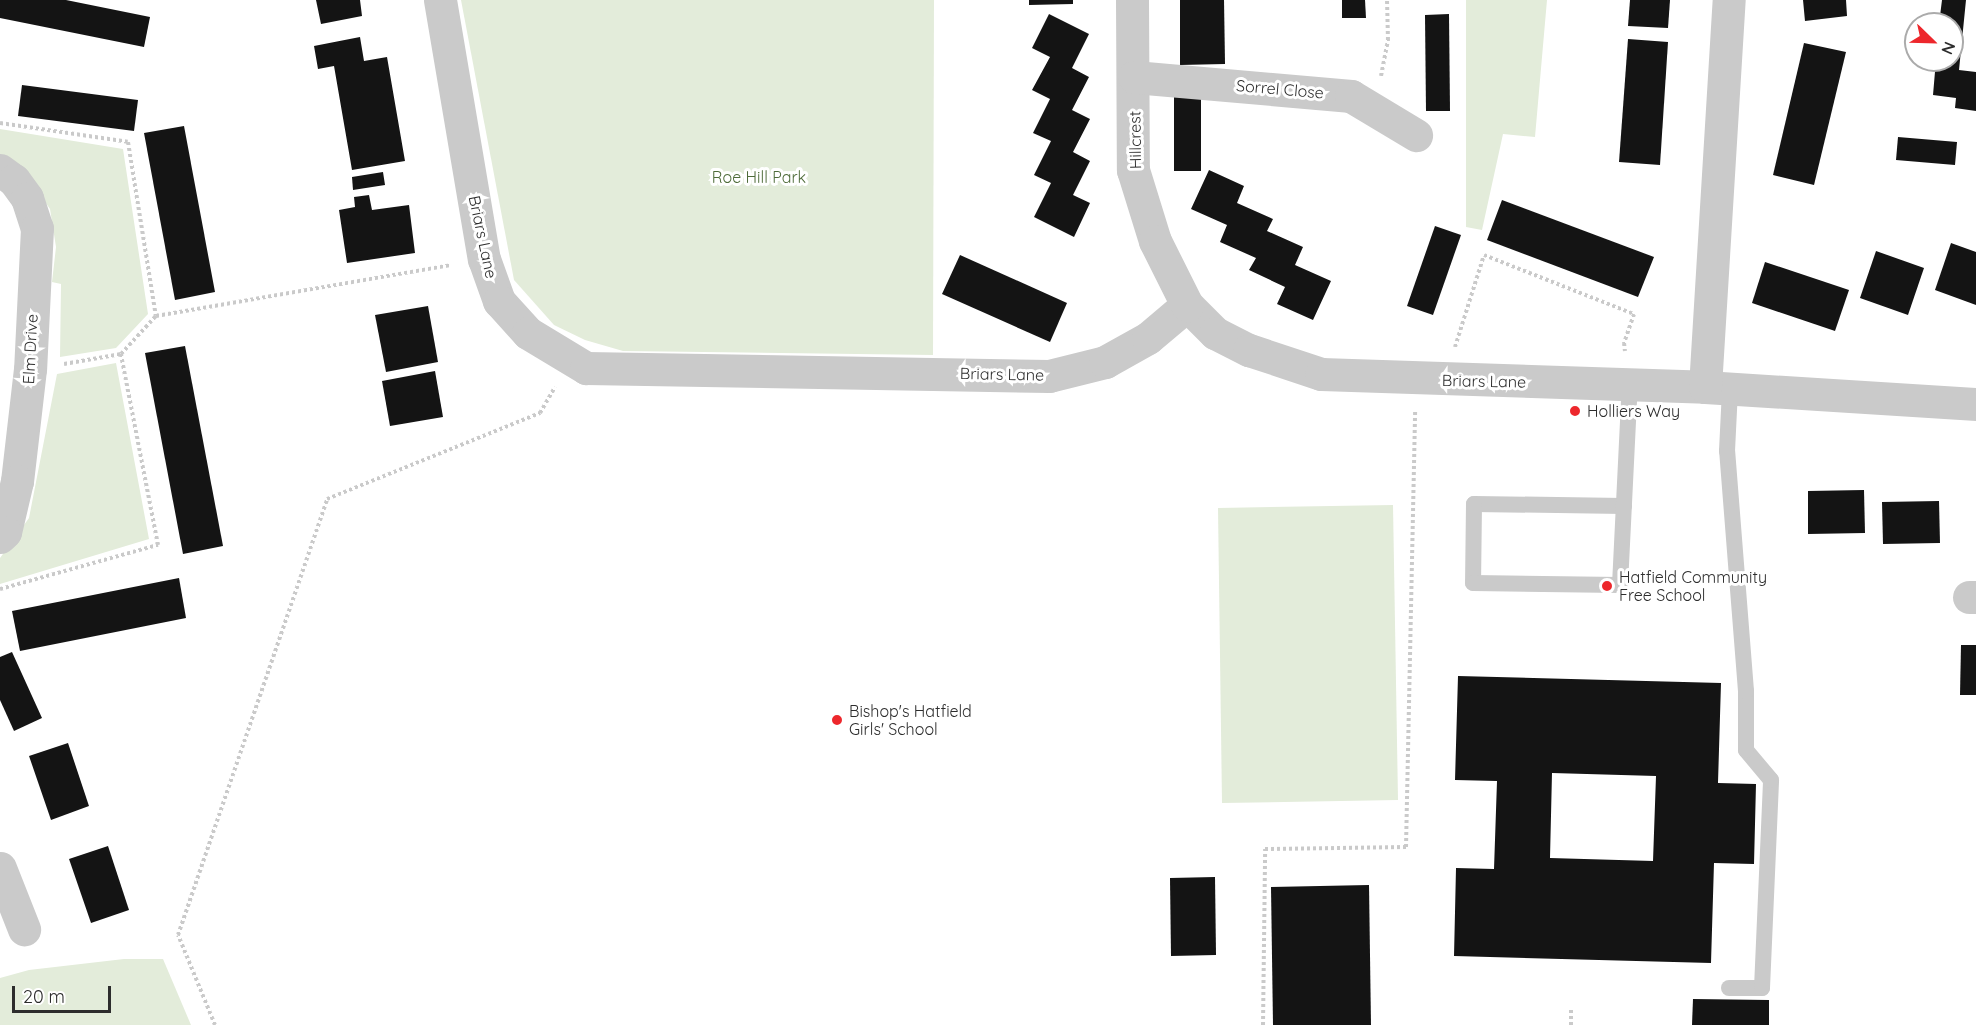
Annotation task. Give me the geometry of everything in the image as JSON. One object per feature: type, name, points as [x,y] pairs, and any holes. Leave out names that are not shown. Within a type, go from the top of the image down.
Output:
[{"type":"street","name":"Briars Lane","points":[[440,0],[484,259],[499,301],[528,333],[586,368],[609,371],[1049,376],[1105,362],[1148,338],[1187,305],[1215,333],[1289,365],[1321,374],[1718,388],[1976,404]]},
{"type":"street","name":"Hillcrest","points":[[1132,0],[1133,170],[1155,241],[1187,305]]},
{"type":"street","points":[[1718,388],[1729,0]]},
{"type":"street","name":"Sorrel Close","points":[[1134,77],[1351,96],[1374,107],[1416,135]]},
{"type":"street","name":"Elm Drive","points":[[0,170],[14,180],[27,198],[37,228],[30,369],[17,481],[5,532],[0,537]]},
{"type":"street","points":[[0,868],[24,929]]},
{"type":"lane","points":[[1624,506],[1474,504],[1473,583],[1620,585],[1624,506],[1630,384]]},
{"type":"lane","points":[[1718,388],[1727,451],[1746,692],[1746,750],[1771,780],[1762,988],[1729,988]]},
{"type":"path","points":[[1374,107],[1388,40],[1387,0]]},
{"type":"path","points":[[0,123],[128,142],[156,316]]},
{"type":"path","points":[[1444,380],[1485,255],[1634,314],[1624,343],[1630,384]]},
{"type":"path","points":[[30,369],[121,354],[156,316],[484,259]]},
{"type":"path","points":[[0,590],[158,545],[121,354]]},
{"type":"path","points":[[215,1025],[178,934],[327,499],[540,413],[571,360]]},
{"type":"path","points":[[1263,1025],[1265,849],[1406,847],[1415,413]]},
{"type":"path","points":[[1571,1009],[1571,1025]]},
{"type":"green space","name":"Roe Hill Park","points":[[461,0],[934,0],[933,355],[623,351],[585,340],[554,325],[514,280]]},
{"type":"green space","points":[[1466,0],[1547,0],[1535,137],[1503,134],[1482,230],[1466,227]]},
{"type":"green space","points":[[0,129],[123,149],[148,314],[116,348],[60,357],[61,284],[52,282],[56,247],[50,209],[23,170],[0,154]]},
{"type":"green space","points":[[116,363],[149,539],[0,584],[0,558],[29,518],[57,374]]},
{"type":"green space","points":[[1393,505],[1398,800],[1222,803],[1218,508]]},
{"type":"green space","points":[[124,959],[163,959],[191,1025],[0,1025],[0,978],[29,970]]},
{"type":"building","points":[[0,0],[66,0],[150,17],[144,47],[0,18]]},
{"type":"building","points":[[316,0],[360,0],[362,16],[321,24]]},
{"type":"building","points":[[1029,0],[1073,0],[1073,4],[1029,5]]},
{"type":"building","points":[[1180,0],[1224,0],[1225,64],[1180,65]]},
{"type":"building","points":[[1342,0],[1365,0],[1366,18],[1342,18]]},
{"type":"building","points":[[1630,0],[1670,0],[1668,28],[1628,26]]},
{"type":"building","points":[[1803,0],[1846,0],[1847,16],[1805,21]]},
{"type":"building","points":[[1942,0],[1966,0],[1964,20],[1964,12],[1940,12]]},
{"type":"building","points":[[1049,14],[1089,34],[1072,68],[1089,77],[1072,110],[1090,119],[1073,152],[1090,161],[1073,195],[1090,203],[1074,237],[1034,217],[1051,183],[1034,175],[1051,141],[1033,133],[1050,99],[1032,90],[1050,57],[1032,48]]},
{"type":"building","points":[[1449,14],[1450,111],[1426,111],[1425,15]]},
{"type":"building","points":[[360,37],[364,61],[387,57],[405,161],[352,170],[334,66],[318,69],[314,46]]},
{"type":"building","points":[[1628,39],[1668,42],[1660,165],[1619,162]]},
{"type":"building","points":[[1804,43],[1846,52],[1814,185],[1773,175]]},
{"type":"building","points":[[1935,72],[1976,72],[1976,111],[1955,108],[1956,98],[1933,95]]},
{"type":"building","points":[[22,85],[138,100],[134,131],[18,116]]},
{"type":"building","points":[[1174,85],[1201,85],[1201,171],[1174,171]]},
{"type":"building","points":[[184,126],[215,292],[175,300],[144,133]]},
{"type":"building","points":[[1898,137],[1957,142],[1955,165],[1896,160]]},
{"type":"building","points":[[1209,170],[1244,186],[1237,203],[1273,219],[1267,231],[1303,247],[1295,265],[1331,281],[1313,320],[1277,304],[1285,287],[1249,270],[1256,258],[1220,242],[1227,225],[1191,209]]},
{"type":"building","points":[[383,172],[385,185],[353,190],[352,177]]},
{"type":"building","points":[[369,195],[372,210],[409,205],[415,253],[347,263],[339,210],[355,207],[354,197]]},
{"type":"building","points":[[1502,200],[1654,257],[1638,297],[1487,240]]},
{"type":"building","points":[[1435,226],[1461,235],[1433,315],[1407,306]]},
{"type":"building","points":[[1951,243],[1976,252],[1976,305],[1935,290]]},
{"type":"building","points":[[1876,251],[1924,268],[1908,315],[1860,298]]},
{"type":"building","points":[[960,255],[1067,303],[1050,342],[942,294]]},
{"type":"building","points":[[1765,262],[1849,290],[1835,331],[1752,303]]},
{"type":"building","points":[[428,306],[438,362],[386,372],[375,315]]},
{"type":"building","points":[[185,346],[223,546],[183,554],[145,353]]},
{"type":"building","points":[[435,371],[443,417],[390,426],[382,381]]},
{"type":"building","points":[[1864,490],[1865,533],[1808,534],[1808,491]]},
{"type":"building","points":[[1939,501],[1940,543],[1883,544],[1882,502]]},
{"type":"building","points":[[179,578],[186,618],[20,651],[12,611]]},
{"type":"building","points":[[1961,645],[1976,645],[1976,695],[1960,695]]},
{"type":"building","points":[[12,652],[42,718],[14,731],[0,700],[0,657]]},
{"type":"building","points":[[1458,676],[1721,683],[1718,783],[1756,784],[1754,864],[1714,863],[1711,963],[1454,956],[1456,868],[1494,869],[1497,781],[1455,780]],"holes":[[[1552,773],[1656,776],[1653,861],[1550,858]]]},
{"type":"building","points":[[68,743],[89,806],[51,820],[29,756]]},
{"type":"building","points":[[108,846],[129,910],[91,923],[69,859]]},
{"type":"building","points":[[1215,877],[1216,955],[1171,956],[1170,878]]},
{"type":"building","points":[[1369,885],[1371,1025],[1273,1025],[1271,887]]},
{"type":"building","points":[[1693,999],[1769,1000],[1769,1025],[1692,1025]]},
{"type":"place","name":"Holliers Way","points":[[1575,411]]},
{"type":"place","name":"Hatfield Community Free School","points":[[1607,586]]},
{"type":"place","name":"Bishop's Hatfield Girls' School","points":[[837,720]]}]
